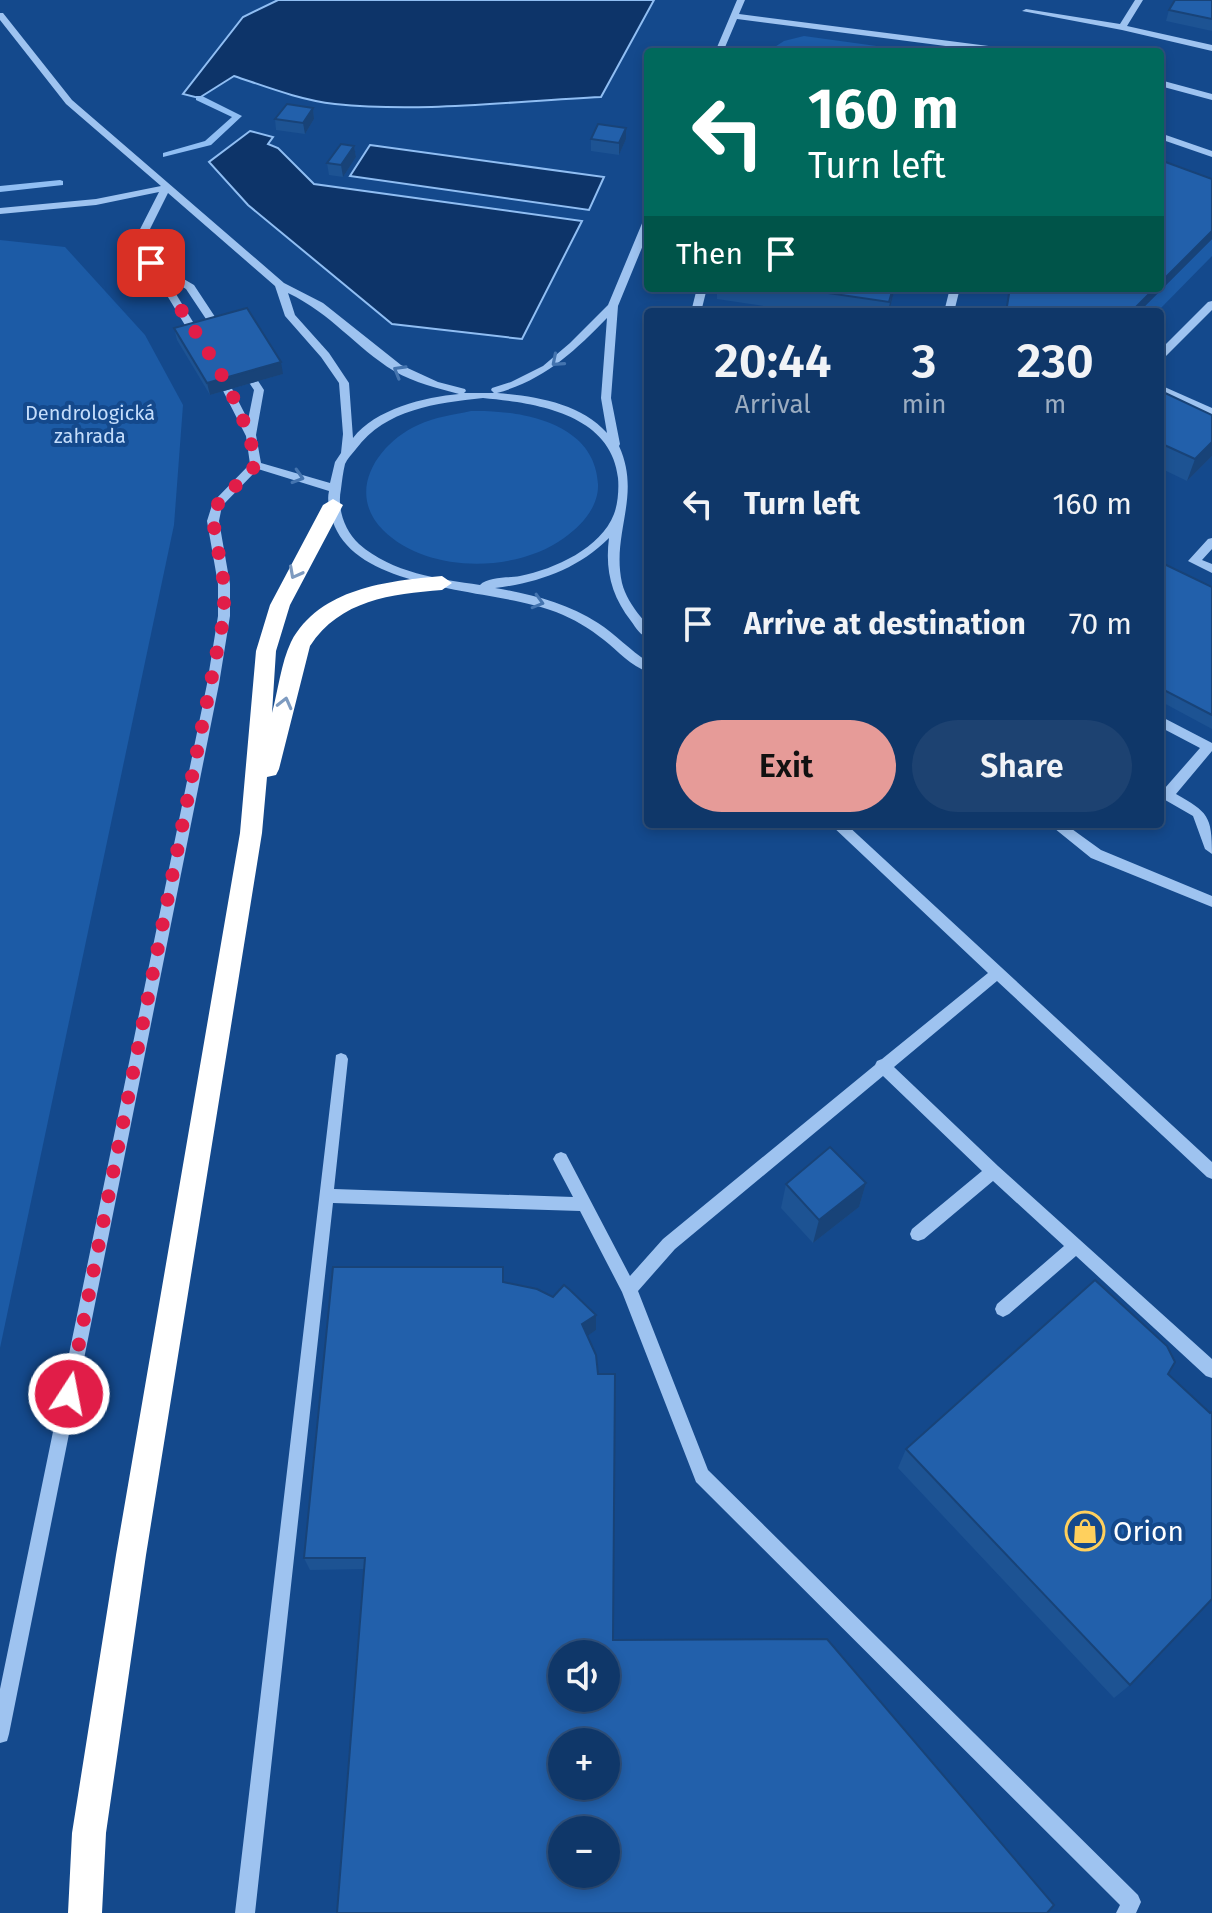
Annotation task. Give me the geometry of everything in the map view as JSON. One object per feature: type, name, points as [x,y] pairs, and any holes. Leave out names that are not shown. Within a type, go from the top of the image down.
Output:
[{"type":"highway","points":[[85,1913],[89,1833],[107,1710],[251,833],[263,675],[271,626],[333,496]]},
{"type":"highway","points":[[251,833],[300,645],[308,629],[337,606],[358,598],[404,586],[452,584]]},
{"type":"street","points":[[721,48],[741,0]]},
{"type":"street","points":[[1122,27],[1139,0]]},
{"type":"street","points":[[1026,11],[1122,27],[1212,48]]},
{"type":"street","points":[[0,15],[69,102],[280,285],[318,305],[394,368],[432,385],[538,400],[572,412],[598,430],[619,456]]},
{"type":"street","points":[[734,16],[978,48]]},
{"type":"street","points":[[1164,84],[1212,97]]},
{"type":"street","points":[[1164,137],[1212,154]]},
{"type":"street","points":[[0,211],[96,202],[166,188]]},
{"type":"street","points":[[166,188],[139,241],[208,356]]},
{"type":"street","points":[[644,231],[613,306],[606,398],[612,436],[626,483],[613,555],[616,585],[644,629]]},
{"type":"street","points":[[151,263],[190,287],[225,338]]},
{"type":"street","points":[[280,285],[290,316],[325,355],[344,383],[348,434],[333,496],[345,533],[369,557],[406,575],[510,594],[573,614],[614,638],[644,664]]},
{"type":"street","points":[[1164,352],[1212,304]]},
{"type":"street","points":[[345,455],[365,432],[393,414],[429,401],[478,393],[538,376],[556,364],[613,306]]},
{"type":"street","points":[[242,364],[259,390],[251,436]]},
{"type":"street","points":[[216,369],[251,436],[256,465]]},
{"type":"street","points":[[1164,390],[1212,412]]},
{"type":"street","points":[[256,465],[333,496]]},
{"type":"street","points":[[0,1734],[213,684],[224,616],[224,584],[213,521],[217,505],[256,465]]},
{"type":"street","points":[[452,584],[526,579],[569,563],[601,540],[620,512]]},
{"type":"street","points":[[1212,542],[1194,561],[1212,569]]},
{"type":"street","points":[[1164,723],[1208,747],[1164,792]]},
{"type":"street","points":[[1164,794],[1198,813],[1212,849]]},
{"type":"street","points":[[841,828],[1212,1172]]},
{"type":"street","points":[[1061,828],[1096,854],[1212,902]]},
{"type":"street","points":[[629,1289],[669,1244],[997,973]]},
{"type":"street","points":[[245,1913],[341,1059]]},
{"type":"street","points":[[882,1065],[993,1171],[1212,1370]]},
{"type":"street","points":[[561,1159],[629,1289],[702,1476],[1131,1902],[1126,1913]]},
{"type":"street","points":[[918,1234],[993,1171]]},
{"type":"street","points":[[326,1196],[584,1204]]},
{"type":"street","points":[[1003,1309],[1076,1246]]},
{"type":"green space","points":[[804,36],[891,48],[773,48],[784,41]]},
{"type":"green space","points":[[1212,239],[1212,256],[1161,308],[1143,308],[1159,292],[1164,292],[1164,287]]},
{"type":"green space","name":"Dendrologická zahrada","points":[[0,240],[65,247],[145,335],[183,405],[174,525],[0,1348]]},
{"type":"green space","points":[[471,411],[532,417],[569,433],[584,446],[594,463],[598,492],[588,515],[564,538],[522,558],[472,564],[423,555],[383,530],[372,515],[367,500],[367,485],[371,470],[390,444],[418,425]]},
{"type":"shaded area","points":[[278,0],[654,0],[601,97],[435,107],[368,106],[309,99],[234,76],[199,98],[183,94],[243,17]]},
{"type":"shaded area","points":[[250,131],[273,137],[268,144],[278,148],[314,184],[582,221],[522,339],[392,324],[248,205],[209,162]]},
{"type":"shaded area","points":[[370,145],[604,177],[589,210],[350,176]]},
{"type":"building","points":[[1175,0],[1212,0],[1212,19],[1169,10]]},
{"type":"building","points":[[287,104],[313,108],[303,123],[275,119]]},
{"type":"building","points":[[598,124],[626,128],[619,143],[591,139]]},
{"type":"building","points":[[341,144],[354,146],[341,165],[327,163]]},
{"type":"building","points":[[1164,161],[1212,179],[1212,231],[1164,279]]},
{"type":"building","points":[[821,292],[892,292],[889,302]]},
{"type":"building","points":[[1009,292],[1151,292],[1135,308],[1007,308]]},
{"type":"building","points":[[247,308],[281,362],[207,383],[174,328]]},
{"type":"building","points":[[1164,392],[1212,415],[1212,442],[1195,459],[1164,445]]},
{"type":"building","points":[[1164,564],[1212,587],[1212,715],[1164,690]]},
{"type":"building","points":[[830,1147],[866,1183],[819,1220],[786,1184]]},
{"type":"building","points":[[333,1267],[503,1267],[503,1282],[537,1289],[553,1297],[564,1285],[596,1315],[582,1324],[596,1355],[598,1374],[615,1374],[613,1640],[827,1639],[1054,1905],[1047,1913],[337,1913],[365,1558],[304,1558]]},
{"type":"building","name":"Orion","points":[[1095,1280],[1167,1346],[1175,1362],[1168,1374],[1212,1412],[1212,1599],[1130,1685],[906,1449]]},
{"type":"waterway","points":[[166,155],[208,143],[238,116],[199,98]]},
{"type":"waterway","points":[[0,189],[60,183]]},
{"type":"place","name":"Orion","points":[[1085,1531]]},
{"type":"route","points":[[69,1394],[213,684],[224,616],[224,584],[213,521],[217,505],[256,465],[251,436],[232,395],[151,263]]}]
